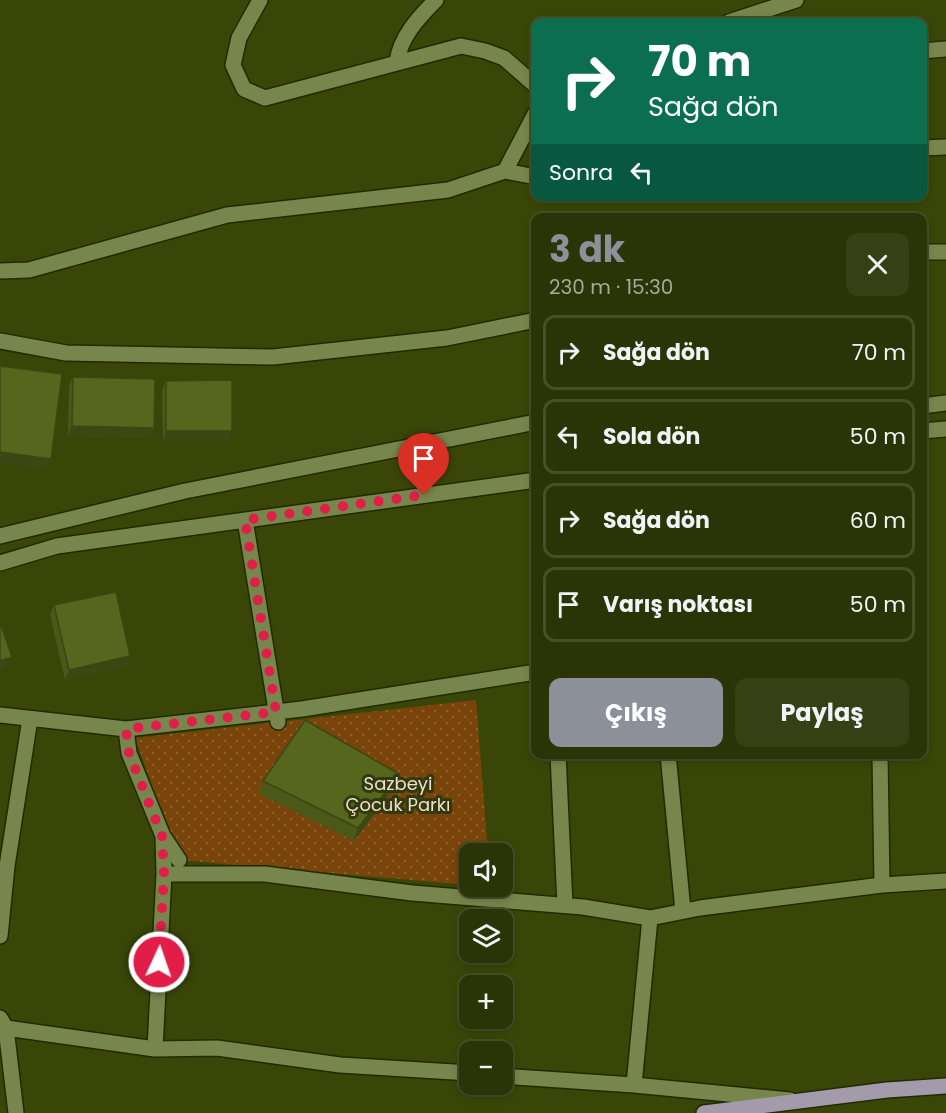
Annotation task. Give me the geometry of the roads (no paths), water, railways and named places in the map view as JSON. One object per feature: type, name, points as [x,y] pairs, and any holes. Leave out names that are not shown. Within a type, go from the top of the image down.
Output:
[{"type":"main road","points":[[704,1113],[887,1090],[946,1086]]},
{"type":"street","points":[[260,0],[239,38],[233,65],[244,89],[265,98],[461,46],[504,58],[531,82]]},
{"type":"street","points":[[397,62],[399,48],[420,16],[436,0]]},
{"type":"street","points":[[741,18],[796,0]]},
{"type":"street","points":[[927,51],[946,49]]},
{"type":"street","points":[[505,171],[531,122]]},
{"type":"street","points":[[927,148],[946,147]]},
{"type":"street","points":[[0,271],[29,270],[227,214],[448,190],[505,171],[531,176]]},
{"type":"street","points":[[927,252],[946,252]]},
{"type":"street","points":[[0,341],[66,353],[273,357],[447,338],[531,321]]},
{"type":"street","points":[[927,405],[946,403]]},
{"type":"street","points":[[0,536],[185,491],[531,423]]},
{"type":"street","points":[[927,431],[946,429]]},
{"type":"street","points":[[0,563],[57,546],[531,481]]},
{"type":"street","points":[[245,520],[277,717]]},
{"type":"street","points":[[0,715],[126,729],[277,717],[531,673]]},
{"type":"street","points":[[0,936],[7,866],[30,719]]},
{"type":"street","points":[[126,729],[129,753],[162,836],[179,860]]},
{"type":"street","points":[[558,759],[565,905]]},
{"type":"street","points":[[668,759],[683,911]]},
{"type":"street","points":[[880,759],[882,885]]},
{"type":"street","points":[[155,1049],[164,874],[162,836]]},
{"type":"street","points":[[164,874],[265,874],[412,893],[565,905],[650,918],[683,911],[882,885],[946,881]]},
{"type":"street","points":[[634,1084],[650,918]]},
{"type":"street","points":[[16,1113],[2,1025],[155,1049],[217,1048],[340,1065],[459,1073]]},
{"type":"street","points":[[513,1077],[634,1084],[800,1101]]},
{"type":"park label","name":"Sazbeyi Çocuk Parkı","points":[[398,794]]}]
